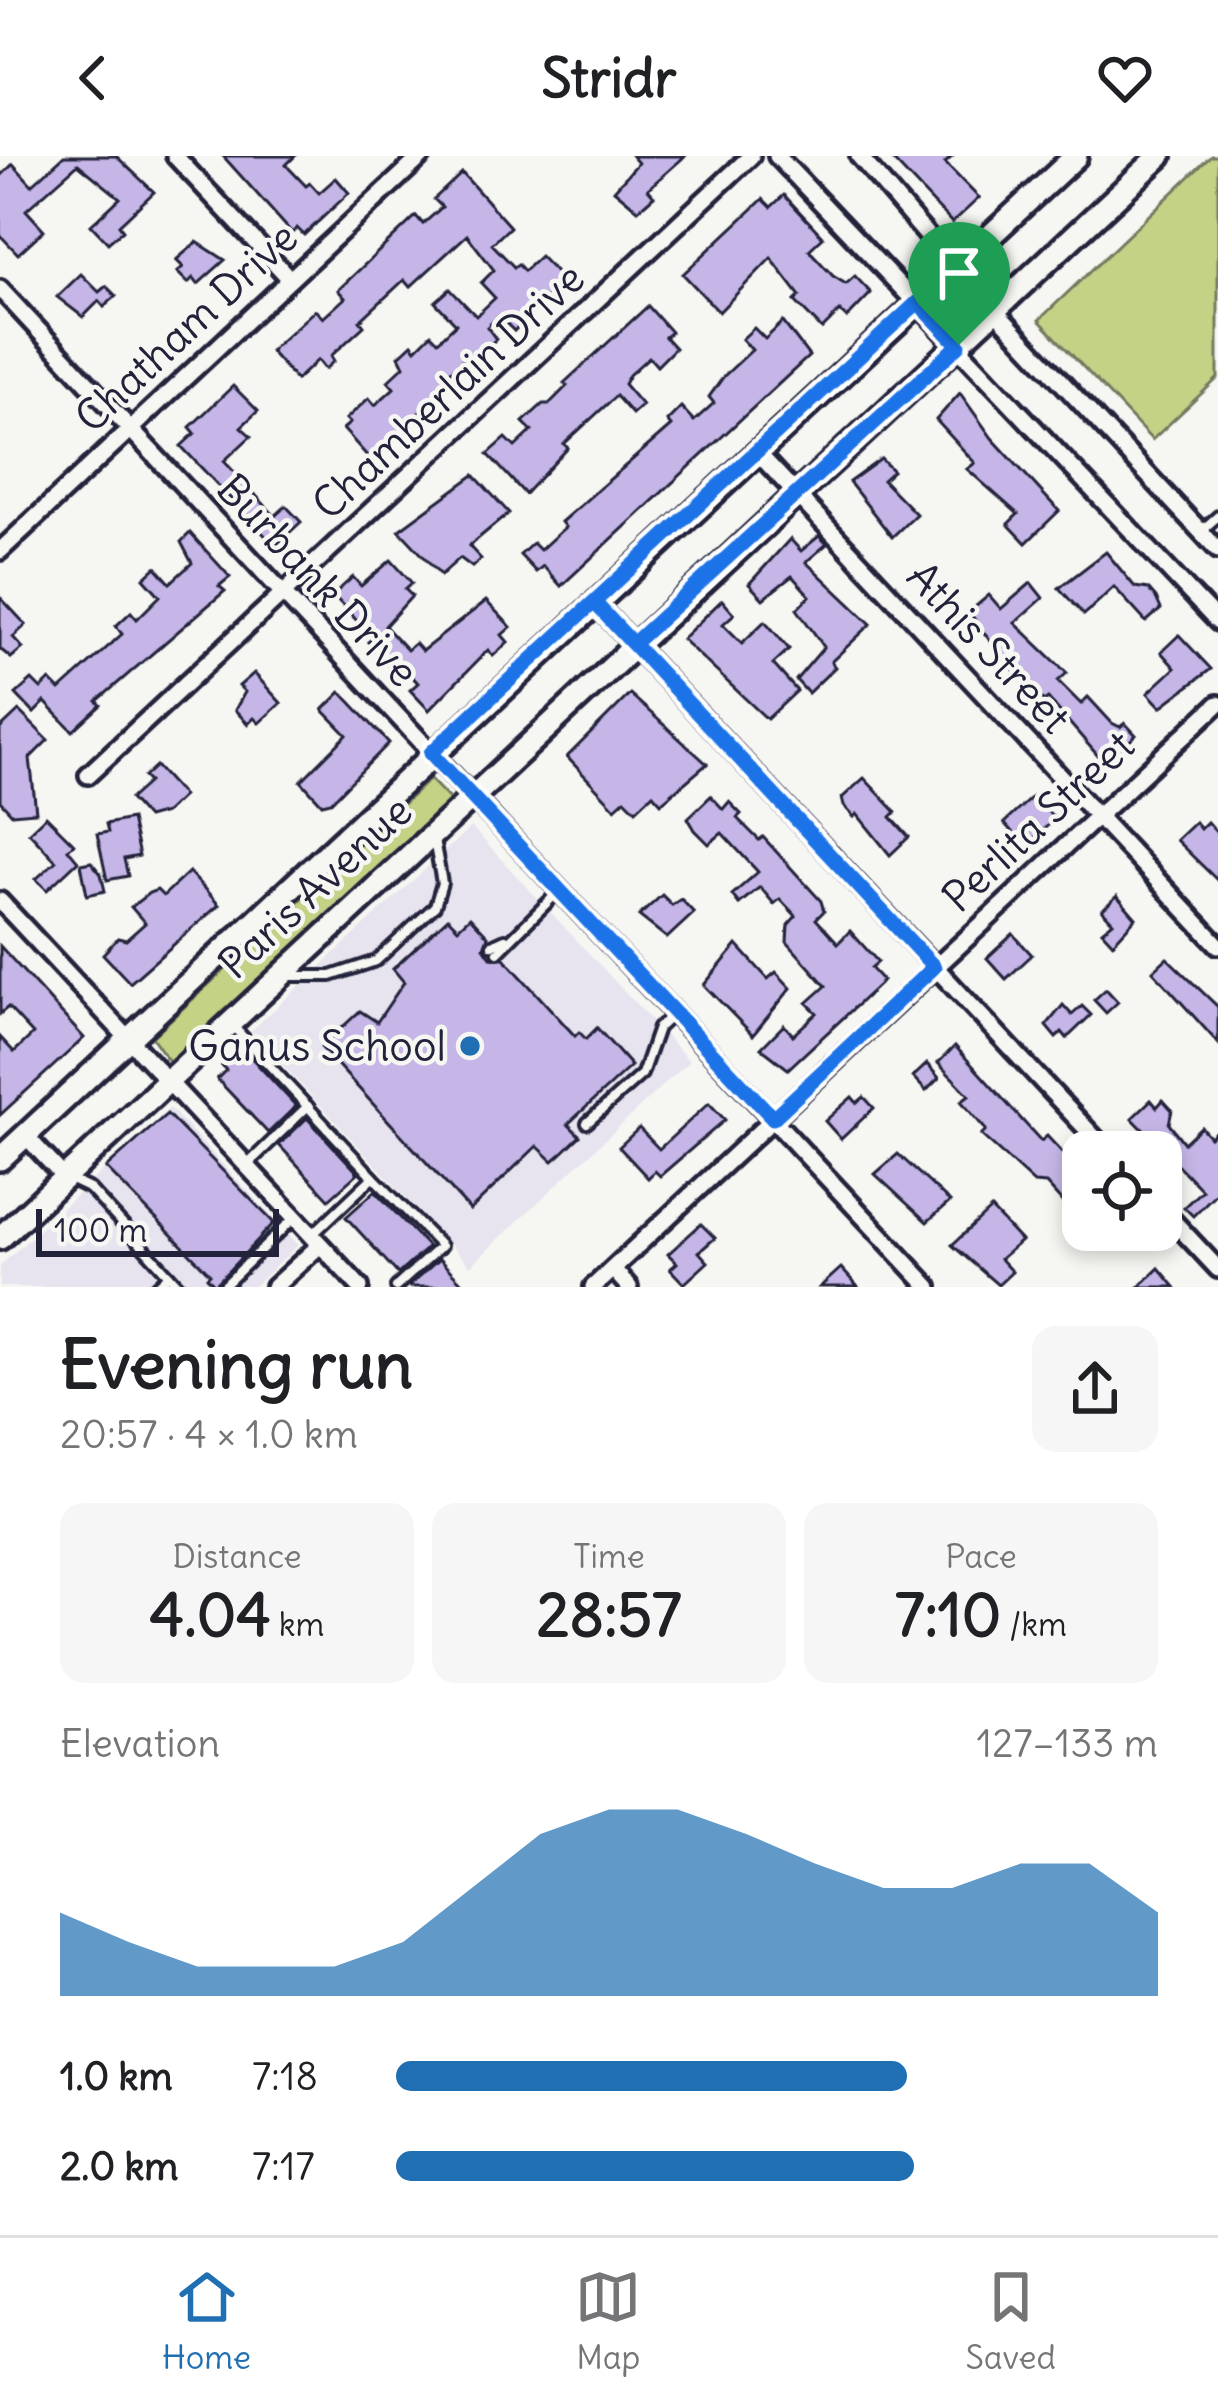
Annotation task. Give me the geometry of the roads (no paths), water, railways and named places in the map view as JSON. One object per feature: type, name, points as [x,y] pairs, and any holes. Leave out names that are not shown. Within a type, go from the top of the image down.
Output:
[{"type":"street","points":[[175,156],[290,279]]},
{"type":"street","name":"Chatham Drive","points":[[0,550],[422,156]]},
{"type":"street","name":"Chamberlain Drive","points":[[88,775],[751,156]]},
{"type":"street","points":[[777,156],[1218,622]]},
{"type":"street","points":[[859,156],[955,268],[1218,550]]},
{"type":"street","name":"Paris Avenue","points":[[0,1159],[1076,156]]},
{"type":"street","name":"Paris Avenue","points":[[0,1238],[1160,156]]},
{"type":"street","name":"Burbank Drive","points":[[0,289],[929,1287]]},
{"type":"street","name":"Athis Street","points":[[757,452],[1218,945]]},
{"type":"street","points":[[594,602],[1088,1131]]},
{"type":"street","name":"Perlita Street","points":[[593,1287],[1218,704]]},
{"type":"street","points":[[0,901],[360,1287]]},
{"type":"street","points":[[26,1135],[64,1177]]},
{"type":"street","points":[[1182,1230],[1218,1269]]},
{"type":"street","points":[[282,1284],[316,1240]]},
{"type":"street","points":[[613,1269],[629,1287]]},
{"type":"lane","points":[[1201,531],[1218,516]]},
{"type":"lane","points":[[276,976],[331,976],[376,961],[435,906],[442,884],[433,830]]},
{"type":"lane","points":[[495,948],[559,891]]},
{"type":"lane","points":[[587,1123],[642,1074],[658,1028],[674,1013]]},
{"type":"lane","points":[[229,1021],[441,1246],[395,1287]]},
{"type":"lane","points":[[248,1164],[308,1106]]},
{"type":"lane","points":[[64,1177],[90,1189],[180,1287]]},
{"type":"lane","points":[[316,1240],[374,1177]]},
{"type":"lane","points":[[223,1287],[295,1217]]},
{"type":"lane","points":[[156,1287],[169,1275]]},
{"type":"place","name":"Ganus School","points":[[470,1046]]}]
